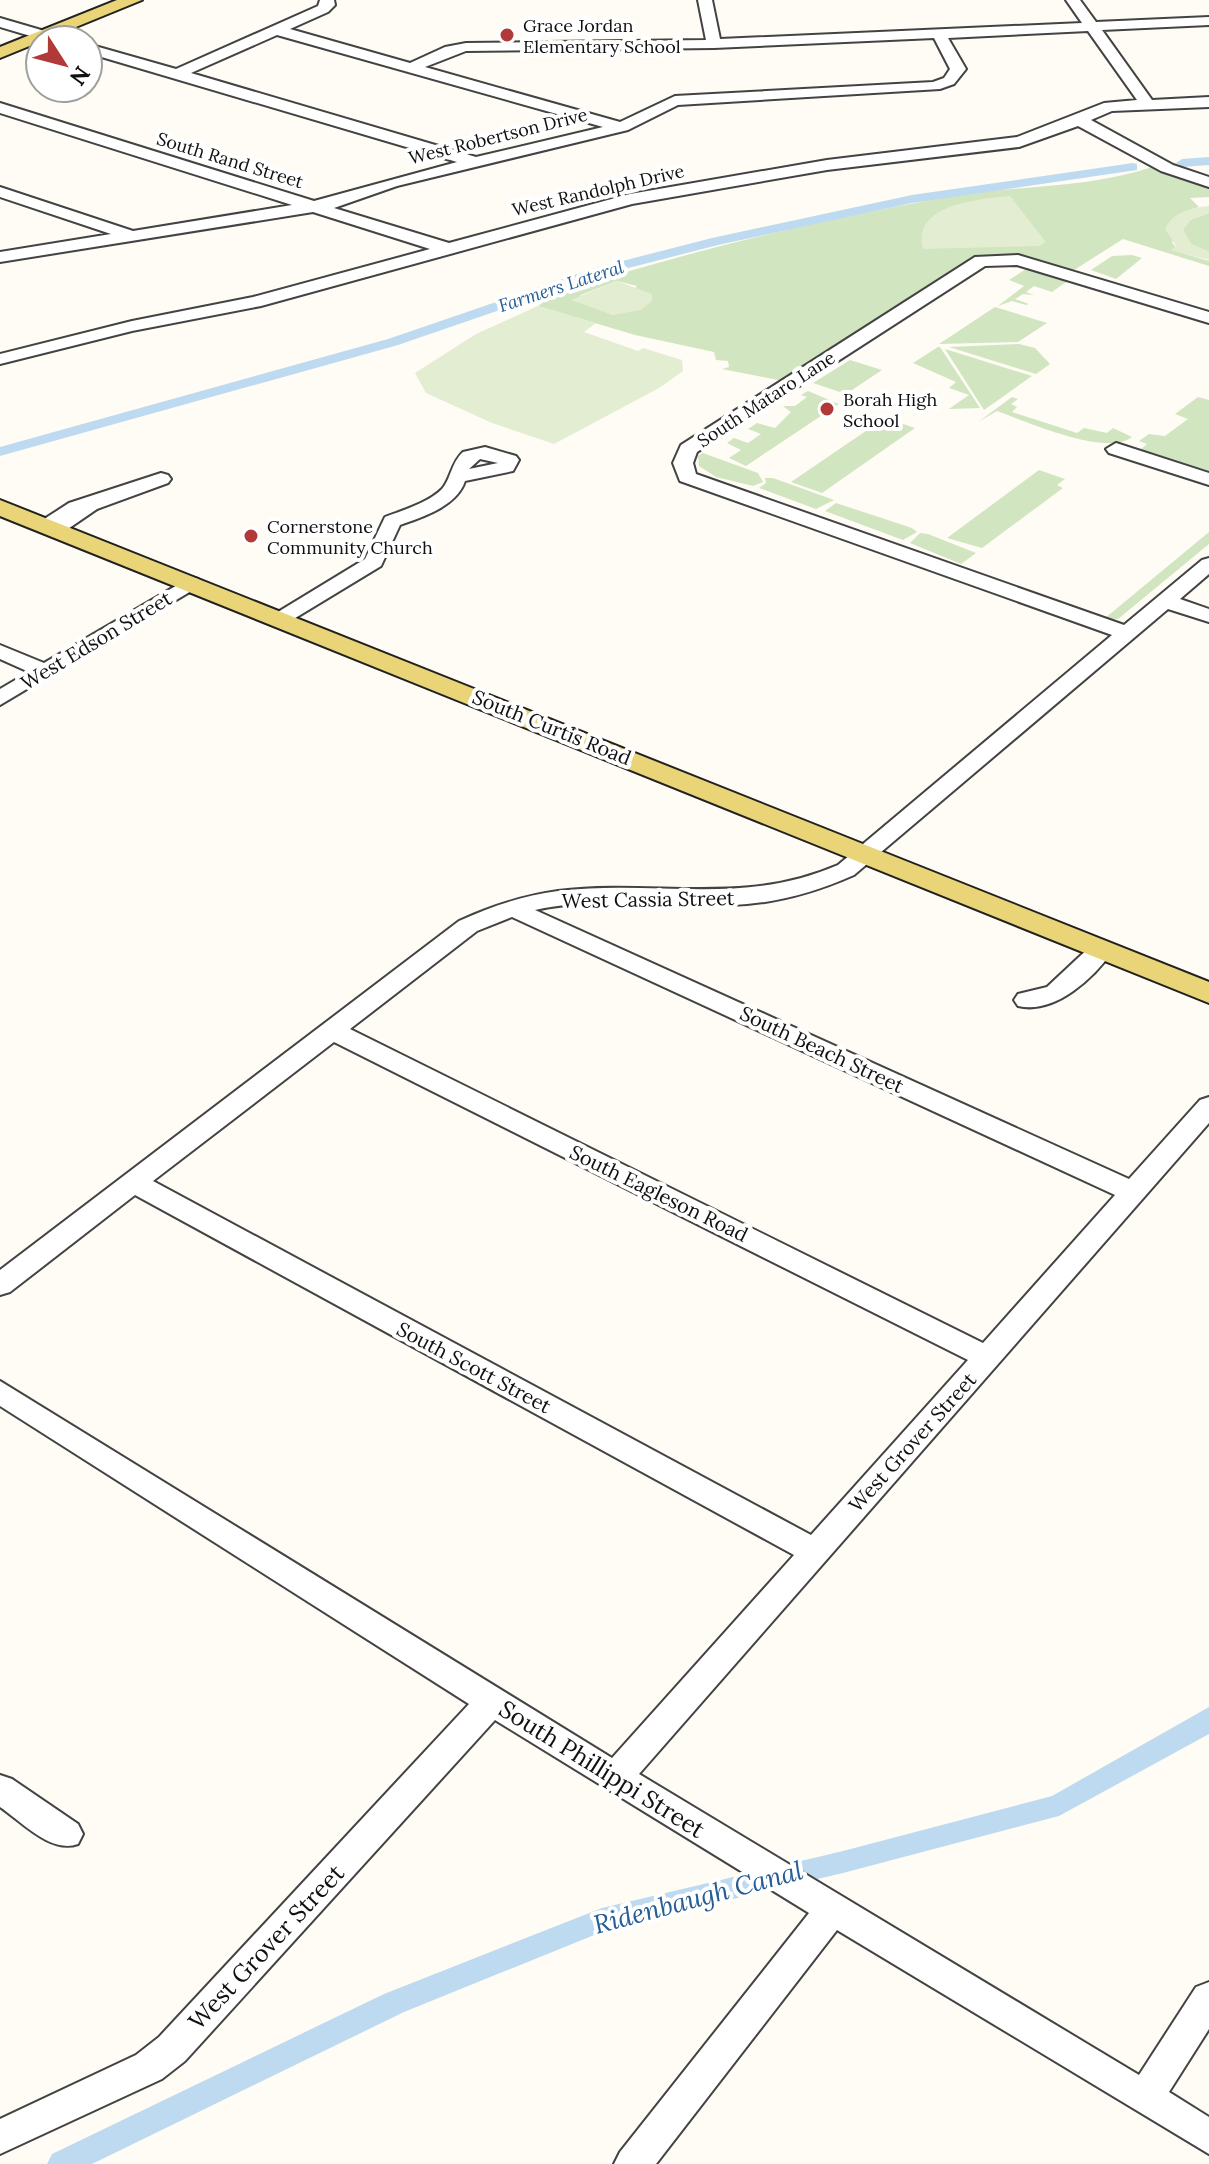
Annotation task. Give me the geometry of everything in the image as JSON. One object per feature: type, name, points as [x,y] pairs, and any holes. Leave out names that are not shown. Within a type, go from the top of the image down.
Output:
[{"type":"main road","points":[[82,24],[133,0]]},
{"type":"main road","points":[[0,53],[24,46]]},
{"type":"main road","name":"South Curtis Road","points":[[0,507],[1209,993]]},
{"type":"street","points":[[705,0],[714,44]]},
{"type":"street","points":[[1073,0],[1148,105]]},
{"type":"street","points":[[177,74],[323,9],[328,1]]},
{"type":"street","points":[[413,67],[450,50],[466,47],[714,44],[1209,21]]},
{"type":"street","points":[[0,22],[24,29]]},
{"type":"street","points":[[277,30],[622,127]]},
{"type":"street","name":"West Robertson Drive","points":[[0,257],[312,207],[475,162],[622,127],[675,101],[935,86],[949,81],[958,69],[939,34]]},
{"type":"street","points":[[104,53],[475,162]]},
{"type":"street","name":"West Randolph Drive","points":[[0,359],[132,326],[255,302],[630,199],[827,165],[1019,142],[1109,106],[1209,102]]},
{"type":"street","name":"South Rand Street","points":[[0,108],[449,249]]},
{"type":"street","points":[[1077,119],[1167,168],[1209,182]]},
{"type":"street","points":[[0,192],[133,236]]},
{"type":"street","name":"South Mataro Lane","points":[[1127,633],[687,477],[683,463],[688,449],[981,261],[1018,260],[1209,318]]},
{"type":"street","points":[[1116,449],[1209,479]]},
{"type":"street","points":[[280,619],[374,562],[392,521],[420,511],[452,491],[456,476]]},
{"type":"street","points":[[50,527],[76,507],[161,479]]},
{"type":"street","name":"West Cassia Street","points":[[0,1285],[468,926],[510,907],[574,897],[744,898],[792,893],[823,882],[866,853],[1209,564]]},
{"type":"street","name":"West Edson Street","points":[[0,698],[191,583]]},
{"type":"street","points":[[1171,597],[1209,605]]},
{"type":"street","points":[[1171,597],[1209,616]]},
{"type":"street","points":[[0,651],[45,671]]},
{"type":"street","name":"South Beach Street","points":[[510,907],[1133,1192]]},
{"type":"street","points":[[1027,1000],[1056,993],[1102,949]]},
{"type":"street","name":"South Eagleson Road","points":[[331,1030],[987,1357]]},
{"type":"street","name":"West Grover Street","points":[[616,1777],[1209,1106]]},
{"type":"street","name":"South Scott Street","points":[[133,1182],[815,1552]]},
{"type":"street","name":"South Phillippi Street","points":[[0,1392],[492,1702],[1209,2137]]},
{"type":"street","name":"West Grover Street","points":[[0,2137],[149,2067],[172,2049],[492,1702]]},
{"type":"street","points":[[6,1803],[66,1834]]},
{"type":"street","points":[[633,2164],[818,1901]]},
{"type":"street","points":[[1145,2097],[1209,1998]]},
{"type":"green space","points":[[1152,167],[1209,188],[1209,197],[1190,198],[1199,207],[1186,211],[1172,243],[1176,247],[1172,250],[1209,261],[1209,266],[1123,239],[1074,270],[1010,256],[981,257],[783,381],[722,369],[729,367],[728,361],[716,360],[714,352],[635,335],[538,306],[541,304],[533,301],[687,255],[842,217],[947,197],[1077,183]],"holes":[[[617,281],[637,286],[613,315],[577,300],[581,295]]]},
{"type":"green space","points":[[1010,196],[1046,242],[1040,246],[923,249],[922,234],[927,222],[937,213],[966,202]]},
{"type":"green space","points":[[1209,206],[1209,213],[1190,220],[1183,230],[1191,244],[1209,252],[1209,260],[1171,250],[1176,246],[1165,229],[1168,223],[1184,212]]},
{"type":"green space","points":[[1209,213],[1209,252],[1191,244],[1183,230],[1190,220]]},
{"type":"green space","points":[[1112,256],[1142,258],[1116,279],[1091,270]]},
{"type":"green space","points":[[1029,267],[1069,280],[1052,292],[1034,286],[1026,292],[1034,295],[1023,294],[1015,299],[1029,304],[1012,301],[998,306],[1024,286],[1009,280]]},
{"type":"green space","points":[[617,281],[652,294],[652,301],[641,310],[613,315],[571,300]]},
{"type":"green space","points":[[538,306],[596,323],[584,332],[638,351],[643,348],[682,360],[683,371],[659,388],[554,444],[492,423],[426,393],[415,373],[476,334]]},
{"type":"green space","points":[[995,307],[1047,323],[1018,342],[939,344]]},
{"type":"green space","points":[[1019,344],[1035,348],[1050,364],[1036,374],[949,347]]},
{"type":"green space","points":[[938,347],[980,408],[949,409],[969,395],[949,388],[956,382],[913,363]]},
{"type":"green space","points":[[945,349],[1032,376],[984,410]]},
{"type":"green space","points":[[850,360],[882,370],[846,394],[813,383]]},
{"type":"green space","points":[[808,391],[839,404],[746,466],[729,458],[741,450],[727,443],[734,438],[748,443],[761,434],[748,429],[757,423],[775,428],[791,412],[783,406],[795,406],[807,397],[801,395]]},
{"type":"green space","points":[[1012,397],[1018,399],[1011,404],[1017,407],[1012,412],[1077,433],[1084,428],[1107,433],[1113,428],[1132,437],[1120,442],[1086,440],[997,411],[978,422]]},
{"type":"green space","points":[[1198,397],[1209,400],[1209,473],[1140,450],[1147,444],[1139,441],[1149,434],[1165,436],[1188,419],[1175,414]]},
{"type":"green space","points":[[885,418],[915,428],[822,493],[791,482]]},
{"type":"green space","points":[[703,453],[758,473],[763,482],[753,486],[716,477],[699,466],[698,456]]},
{"type":"green space","points":[[1039,470],[1065,479],[1057,485],[1063,488],[982,548],[947,538]]},
{"type":"green space","points":[[765,478],[773,478],[834,500],[816,509],[759,488],[766,483]]},
{"type":"green space","points":[[836,503],[917,532],[903,540],[825,511]]},
{"type":"green space","points":[[1209,532],[1209,544],[1118,619],[1104,619]]},
{"type":"green space","points":[[920,533],[976,553],[961,564],[910,543]]},
{"type":"waterway","name":"Farmers Lateral","points":[[1182,163],[1209,161]]},
{"type":"waterway","name":"Farmers Lateral","points":[[0,452],[393,342],[600,271],[717,241],[912,199],[1133,167]]},
{"type":"waterway","name":"Ridenbaugh Canal","points":[[62,2164],[394,2003],[612,1916],[843,1862],[1059,1805],[1201,1726],[1209,1717]]},
{"type":"place","name":"Grace Jordan Elementary School","points":[[507,35]]},
{"type":"place","name":"Borah High School","points":[[827,409]]},
{"type":"place","name":"Cornerstone Community Church","points":[[251,536]]}]
